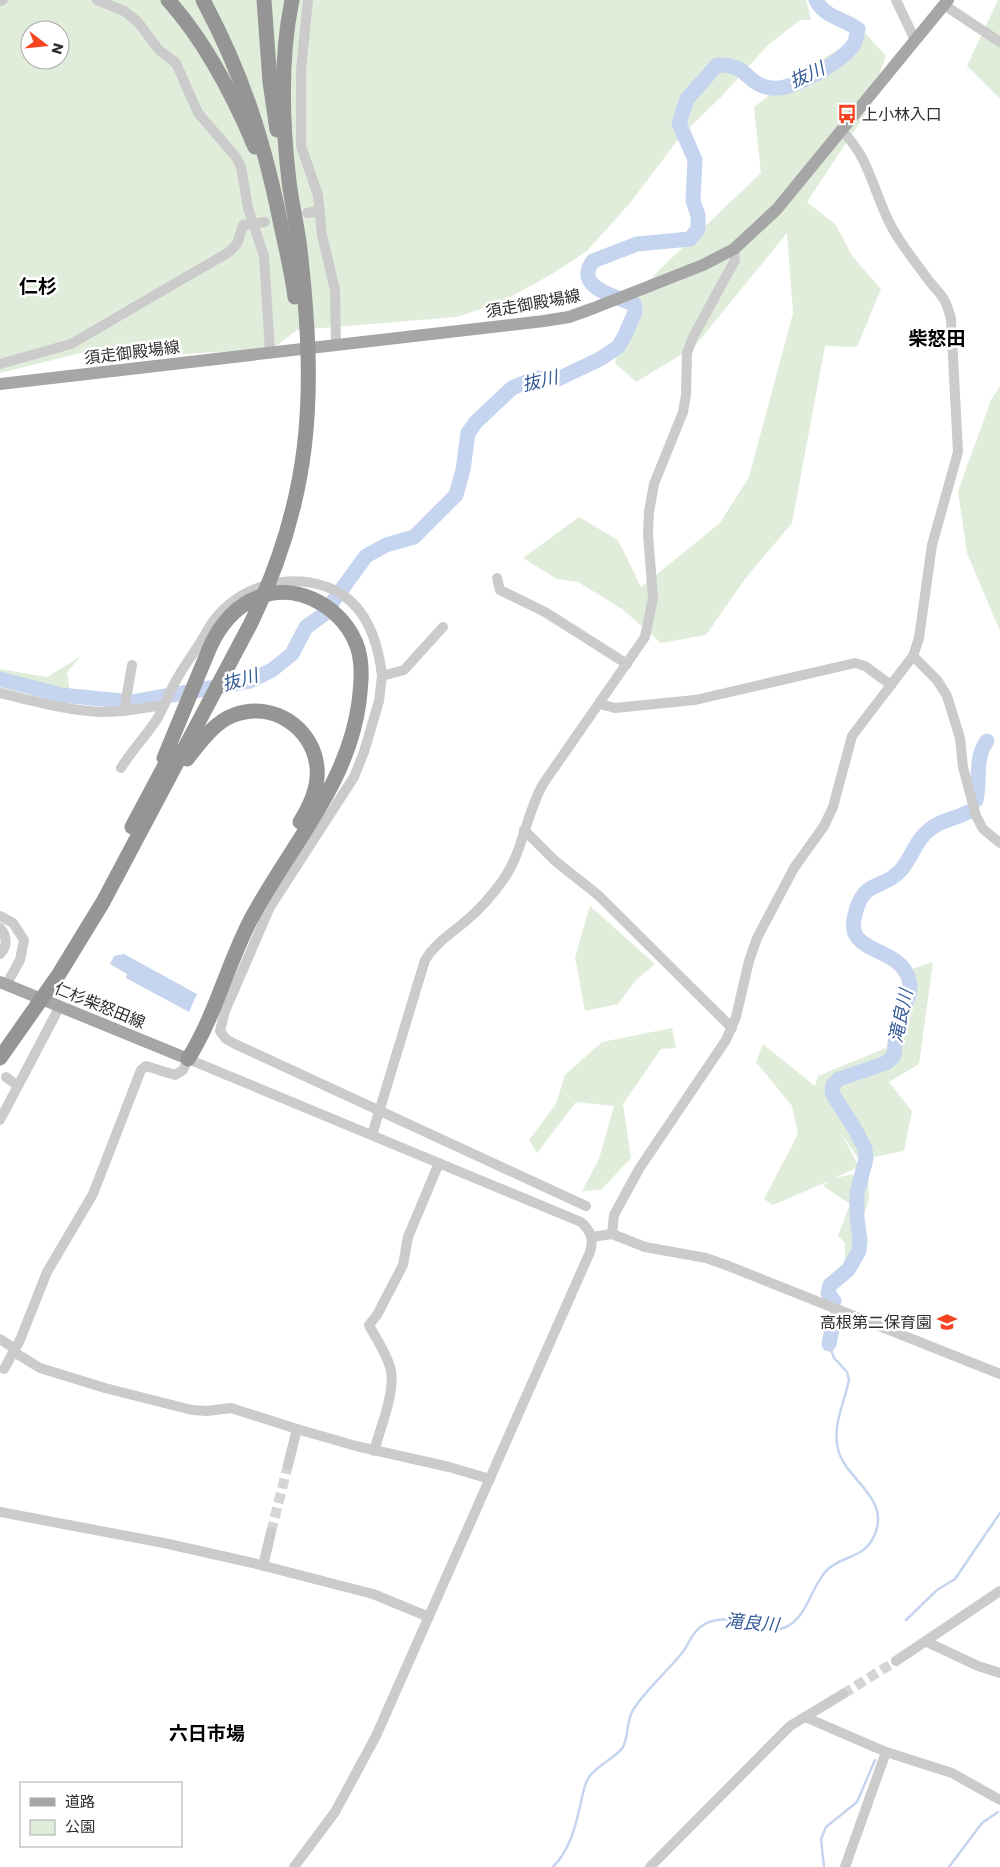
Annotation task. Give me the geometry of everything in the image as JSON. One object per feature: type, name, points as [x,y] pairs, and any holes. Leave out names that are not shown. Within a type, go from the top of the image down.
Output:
[{"type":"highway","points":[[168,0],[197,36],[234,101],[254,145],[278,209]]},
{"type":"highway","points":[[203,0],[230,52],[243,83],[259,134],[278,209],[302,326]]},
{"type":"highway","points":[[264,0],[276,122],[303,284]]},
{"type":"highway","points":[[0,1058],[19,1022],[103,902],[189,721],[225,664],[268,576],[292,478],[300,424],[305,365],[302,326],[303,284],[286,154],[284,123],[286,49],[292,0]]},
{"type":"highway","points":[[188,1059],[202,1037],[250,920],[320,808],[342,766],[357,716],[361,679],[358,650],[346,624],[335,612],[310,598],[284,593],[260,597],[246,604],[225,621],[216,633],[200,670],[189,721]]},
{"type":"highway","points":[[160,785],[211,730],[234,714],[248,711],[274,714],[285,718],[305,735],[316,756],[317,782],[309,806],[256,890],[239,922],[193,1032],[188,1059]]},
{"type":"highway","points":[[0,1040],[19,1022]]},
{"type":"main road","name":"須走御殿場線","points":[[0,384],[544,321],[569,316],[622,298],[703,265],[734,249],[777,209],[946,3]]},
{"type":"main road","name":"仁杉柴怒田線","points":[[3,984],[188,1059]]},
{"type":"street","points":[[97,0],[124,11],[137,21],[159,50],[176,63],[198,113],[236,157],[241,167],[252,224],[264,256],[270,352]]},
{"type":"street","points":[[308,0],[301,70],[301,146],[316,188],[335,290],[336,344]]},
{"type":"street","points":[[896,0],[915,40]]},
{"type":"street","points":[[946,3],[1000,42]]},
{"type":"street","points":[[612,1234],[614,1215],[639,1169],[672,1124],[732,1028],[749,961],[758,938],[794,868],[824,826],[833,807],[852,736],[913,656],[922,626],[932,545],[958,452],[951,319],[946,300],[926,278],[885,214],[863,156],[854,142],[841,130]]},
{"type":"street","points":[[308,213],[320,211]]},
{"type":"street","points":[[0,364],[71,344],[229,252],[237,244],[242,225],[266,222]]},
{"type":"street","points":[[372,1134],[425,960],[433,946],[468,919],[503,880],[511,866],[534,800],[543,784],[645,637],[649,625],[653,598],[649,512],[654,484],[682,412],[686,395],[687,353],[693,337],[735,260],[734,249]]},
{"type":"street","points":[[497,578],[500,590],[546,612],[627,664]]},
{"type":"street","points":[[121,768],[132,748],[147,735],[184,665],[214,620],[238,599],[251,590],[286,581],[302,580],[331,588],[347,599],[359,611],[376,641],[382,676],[378,700],[364,752],[354,777],[270,907],[225,1011],[220,1031],[226,1039],[235,1044],[586,1206]]},
{"type":"street","points":[[382,676],[404,670],[443,627]]},
{"type":"street","points":[[913,656],[938,680],[948,696],[960,738],[963,767],[976,816],[983,829],[1000,843]]},
{"type":"street","points":[[600,704],[616,708],[695,700],[854,663],[865,666],[891,685]]},
{"type":"street","points":[[124,708],[132,665]]},
{"type":"street","points":[[0,693],[60,707],[99,712],[164,705]]},
{"type":"street","points":[[524,830],[554,860],[598,895],[732,1028]]},
{"type":"street","points":[[0,916],[13,923],[24,940],[24,950],[20,960],[3,984]]},
{"type":"street","points":[[0,928],[6,944],[0,954]]},
{"type":"street","points":[[0,1120],[60,1006]]},
{"type":"street","points":[[4,1369],[15,1350],[48,1272],[94,1194],[141,1070],[146,1066],[152,1066],[175,1075],[180,1074],[188,1059],[582,1222],[588,1228],[592,1237],[590,1252],[429,1617],[356,1774],[334,1812],[294,1867]]},
{"type":"street","points":[[6,1077],[18,1086]]},
{"type":"street","points":[[374,1451],[386,1407],[391,1372],[388,1360],[369,1325],[377,1315],[402,1265],[408,1237],[439,1163]]},
{"type":"street","points":[[592,1237],[612,1234],[645,1246],[706,1258],[1000,1374]]},
{"type":"street","points":[[0,1339],[40,1368],[106,1388],[192,1410],[207,1411],[231,1408],[374,1451],[432,1462],[490,1479]]},
{"type":"street","points":[[288,1465],[297,1429]]},
{"type":"street","points":[[0,1512],[164,1543],[263,1566],[373,1594],[429,1617]]},
{"type":"street","points":[[263,1566],[271,1532]]},
{"type":"street","points":[[896,1662],[1000,1591]]},
{"type":"street","points":[[927,1642],[978,1666],[1000,1673]]},
{"type":"street","points":[[650,1867],[783,1733],[843,1694]]},
{"type":"street","points":[[805,1717],[886,1752],[952,1773],[1000,1800]]},
{"type":"street","points":[[845,1867],[886,1752]]},
{"type":"green space","points":[[0,0],[806,0],[811,20],[800,20],[767,46],[721,97],[680,137],[630,203],[587,251],[552,274],[501,302],[457,317],[297,330],[272,349],[183,354],[81,353],[0,373]]},
{"type":"green space","points":[[998,0],[1000,0],[1000,99],[967,66]]},
{"type":"green space","points":[[865,33],[886,56],[864,116],[807,202],[836,225],[852,256],[881,289],[857,347],[825,346],[792,523],[745,579],[706,635],[661,643],[622,609],[578,582],[557,579],[523,558],[579,517],[618,540],[641,587],[720,523],[749,477],[793,313],[787,233],[694,347],[636,382],[615,363],[632,301],[659,270],[761,173],[754,107],[793,77]]},
{"type":"green space","points":[[1000,386],[1000,631],[967,553],[958,491],[991,400]]},
{"type":"green space","points":[[81,656],[67,672],[71,701],[44,703],[0,697],[0,669],[47,677]]},
{"type":"green space","points":[[590,906],[655,964],[636,980],[618,1004],[585,1011],[575,957]]},
{"type":"green space","points":[[933,962],[919,1064],[889,1082],[912,1111],[904,1151],[859,1160],[841,1133],[859,1167],[834,1178],[855,1174],[868,1175],[869,1200],[861,1222],[858,1249],[850,1259],[845,1261],[845,1243],[838,1236],[850,1204],[823,1186],[829,1181],[773,1205],[764,1199],[798,1134],[792,1106],[756,1062],[763,1044],[815,1086],[818,1076],[886,1048],[899,1003],[905,971]]},
{"type":"green space","points":[[672,1028],[676,1048],[661,1049],[623,1104],[631,1158],[601,1190],[582,1191],[599,1159],[614,1106],[576,1102],[537,1153],[529,1140],[556,1104],[565,1075],[602,1042]]},
{"type":"water","points":[[124,954],[197,994],[189,1012],[126,978],[127,974],[110,964],[114,956]]},
{"type":"waterway","name":"抜川","points":[[0,679],[61,695],[132,702],[250,681],[272,670],[292,654],[306,627],[323,615],[366,556],[386,545],[414,537],[456,495],[463,470],[468,433],[476,422],[512,388],[536,378],[558,379],[600,359],[618,347],[635,312],[634,304],[599,290],[592,284],[588,278],[588,270],[593,261],[637,244],[690,239],[698,229],[698,215],[693,201],[695,160],[679,123],[687,99],[717,65],[736,68],[762,86],[780,88],[804,80],[839,59],[854,44],[858,29],[824,11],[816,0]]},
{"type":"waterway","name":"滝良川","points":[[976,800],[979,762],[987,741]]},
{"type":"waterway","name":"滝良川","points":[[834,1301],[828,1293],[830,1285],[848,1270],[859,1251],[857,1193],[866,1159],[865,1149],[856,1131],[832,1093],[833,1085],[839,1079],[886,1063],[893,1057],[897,1023],[910,991],[909,980],[900,964],[863,943],[856,935],[853,924],[857,906],[867,891],[894,877],[901,870],[927,831],[968,812]]},
{"type":"waterway","name":"滝良川","points":[[829,1344],[834,1319]]},
{"type":"waterway","name":"滝良川","points":[[553,1867],[564,1853],[572,1837],[587,1780],[623,1747],[629,1719],[633,1710],[682,1653],[697,1630],[710,1622],[721,1620],[733,1620],[767,1628],[777,1629],[786,1627],[799,1616],[817,1583],[828,1569],[855,1555],[867,1547],[872,1540],[878,1519],[876,1508],[864,1488],[842,1460],[838,1449],[838,1422],[849,1379],[847,1372],[834,1358],[829,1344]]},
{"type":"waterway","points":[[906,1620],[937,1590],[955,1579],[1000,1513]]},
{"type":"waterway","points":[[824,1867],[821,1839],[826,1827],[857,1802],[875,1760]]},
{"type":"waterway","points":[[949,1867],[982,1823],[998,1812]]},
{"type":"tunnel","points":[[271,1532],[288,1465]]},
{"type":"tunnel","points":[[843,1694],[896,1661]]},
{"type":"place","name":"上小林入口","points":[[847,114]]},
{"type":"place","name":"高根第二保育園","points":[[947,1322]]},
{"type":"district","name":"仁杉","points":[[38,286]]},
{"type":"district","name":"柴怒田","points":[[937,338]]},
{"type":"district","name":"六日市場","points":[[207,1733]]}]
